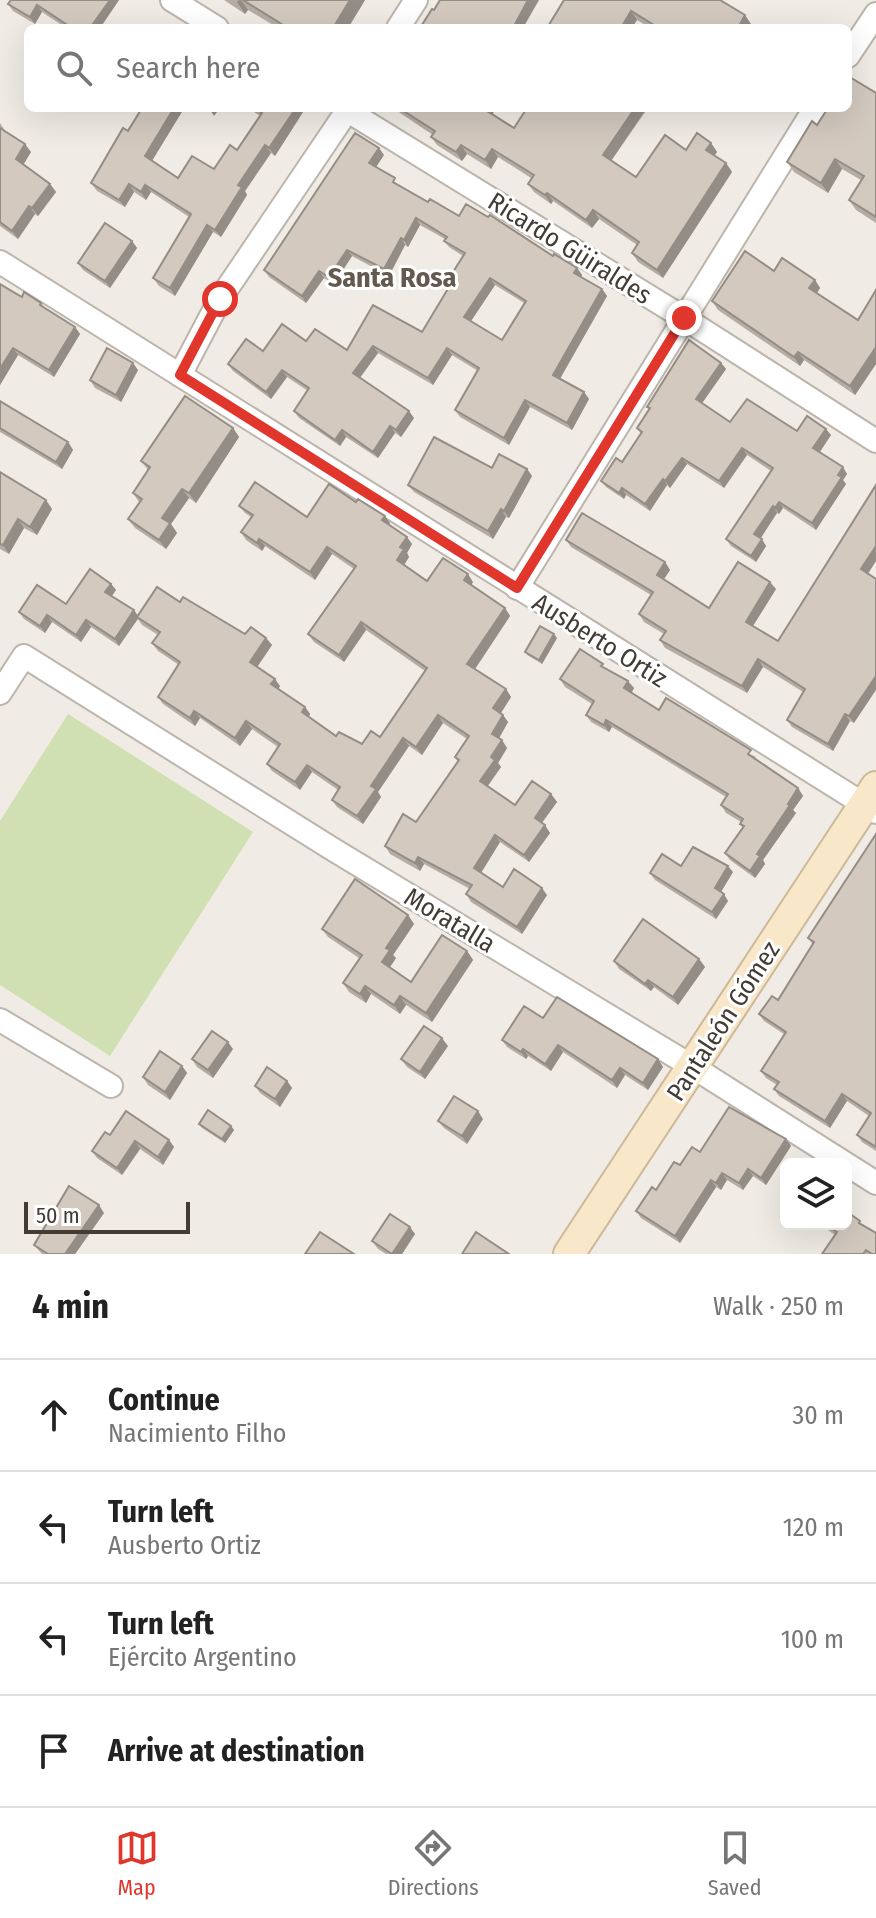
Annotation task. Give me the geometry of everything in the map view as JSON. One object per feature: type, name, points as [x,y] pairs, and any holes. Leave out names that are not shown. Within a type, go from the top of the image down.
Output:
[{"type":"main road","name":"Pantaleón Gómez","points":[[569,1254],[872,801]]},
{"type":"street","points":[[172,0],[211,24]]},
{"type":"street","points":[[401,24],[416,0]]},
{"type":"street","points":[[852,50],[876,14]]},
{"type":"street","points":[[180,375],[220,299],[344,112]]},
{"type":"street","name":"Ricardo Güiraldes","points":[[351,112],[876,441]]},
{"type":"street","points":[[517,588],[813,112]]},
{"type":"street","name":"Ausberto Ortiz","points":[[0,262],[517,588],[872,801]]},
{"type":"street","name":"Moratalla","points":[[0,693],[24,656],[876,1183]]},
{"type":"street","points":[[0,1020],[111,1086]]},
{"type":"green space","points":[[68,714],[253,832],[110,1056],[0,985],[0,821]]},
{"type":"building","points":[[11,0],[110,0],[93,24],[66,24],[37,5],[30,17],[8,4]]},
{"type":"building","points":[[243,0],[350,0],[335,24],[282,24]]},
{"type":"building","points":[[440,0],[528,0],[515,24],[423,24]]},
{"type":"building","points":[[564,0],[720,0],[745,15],[740,24],[652,24],[631,11],[623,24],[549,24]]},
{"type":"building","points":[[852,78],[876,93],[876,217],[849,200],[864,176],[835,159],[821,183],[787,162],[812,121],[817,125],[825,112],[852,112]]},
{"type":"building","points":[[140,112],[172,112],[145,156],[178,178],[192,156],[214,169],[230,145],[237,150],[261,112],[293,112],[269,148],[265,145],[238,185],[242,187],[215,230],[207,225],[170,288],[153,278],[191,214],[145,185],[141,192],[129,184],[119,200],[91,183],[123,128],[128,131]]},
{"type":"building","points":[[405,112],[489,112],[514,128],[524,112],[632,112],[603,155],[636,177],[665,135],[686,150],[697,133],[711,143],[706,150],[726,163],[657,270],[632,253],[639,242],[593,210],[586,220],[528,184],[534,175],[492,149],[485,160],[461,145],[456,152],[431,137],[435,131]]},
{"type":"building","points":[[0,128],[25,144],[16,159],[50,184],[32,208],[29,206],[12,231],[0,222]]},
{"type":"building","points":[[355,133],[379,148],[369,163],[395,178],[393,182],[459,216],[466,204],[488,217],[490,215],[577,268],[574,273],[602,289],[553,375],[584,392],[567,423],[525,400],[504,438],[455,410],[479,368],[447,348],[428,378],[373,346],[353,373],[409,411],[396,430],[390,426],[373,452],[342,430],[335,440],[294,411],[309,388],[282,370],[266,392],[228,364],[246,339],[263,351],[282,324],[306,341],[315,329],[347,350],[373,305],[422,332],[452,282],[448,280],[465,253],[444,241],[447,237],[416,218],[384,269],[347,250],[329,277],[319,271],[302,296],[264,270]],"holes":[[[490,278],[526,301],[502,340],[464,317]]]},
{"type":"building","points":[[105,223],[132,241],[105,281],[78,263]]},
{"type":"building","points":[[745,251],[774,271],[782,258],[815,280],[809,288],[858,320],[876,290],[876,347],[850,386],[798,352],[794,357],[712,301]]},
{"type":"building","points":[[0,284],[22,297],[24,292],[75,327],[49,370],[13,348],[0,369]]},
{"type":"building","points":[[689,340],[721,363],[696,399],[730,422],[747,399],[797,431],[807,416],[826,429],[813,448],[843,467],[838,475],[842,477],[812,523],[779,502],[775,508],[773,506],[754,534],[762,539],[751,556],[726,539],[773,468],[742,448],[719,481],[682,458],[645,504],[622,488],[619,493],[601,481],[616,458],[622,462],[642,432],[637,428],[650,408],[647,407]]},
{"type":"building","points":[[107,348],[133,363],[116,395],[90,380]]},
{"type":"building","points":[[185,396],[233,428],[189,493],[182,489],[162,518],[170,523],[159,540],[128,519],[142,499],[133,493],[150,467],[141,461]]},
{"type":"building","points":[[0,401],[68,442],[56,462],[0,428]]},
{"type":"building","points":[[434,437],[492,468],[499,454],[527,469],[504,511],[501,509],[488,531],[408,485]]},
{"type":"building","points":[[0,472],[46,500],[30,527],[18,519],[3,545],[0,544]]},
{"type":"building","points":[[255,482],[307,517],[329,484],[385,516],[382,520],[407,537],[400,547],[404,549],[397,560],[427,581],[443,558],[468,574],[464,580],[505,608],[467,664],[506,689],[493,708],[503,715],[492,734],[502,740],[491,757],[495,760],[480,781],[515,805],[532,781],[551,794],[535,818],[545,825],[524,855],[495,835],[474,868],[503,887],[514,869],[542,888],[517,927],[466,894],[472,885],[418,857],[415,863],[385,846],[403,814],[416,822],[459,760],[455,757],[469,736],[438,715],[416,747],[403,738],[371,786],[376,789],[357,816],[332,800],[340,787],[307,765],[295,782],[267,764],[280,744],[246,721],[235,738],[194,711],[190,718],[158,697],[180,662],[152,643],[160,632],[137,617],[157,587],[180,602],[183,597],[245,634],[251,627],[266,638],[250,662],[275,679],[271,684],[305,707],[302,712],[336,736],[339,732],[362,744],[371,731],[380,737],[427,668],[361,622],[339,655],[308,634],[356,566],[327,547],[310,572],[259,539],[257,543],[241,532],[253,515],[239,506]]},
{"type":"building","points":[[876,485],[876,546],[861,569],[876,579],[876,676],[849,716],[845,714],[828,744],[787,720],[805,689],[758,659],[742,686],[660,640],[666,631],[639,614],[653,592],[566,540],[582,513],[665,562],[657,575],[709,608],[738,562],[770,582],[746,622],[778,641]]},
{"type":"building","points":[[90,569],[111,584],[105,592],[134,610],[115,639],[86,620],[76,635],[47,615],[40,626],[19,612],[37,585],[66,604]]},
{"type":"building","points":[[540,626],[554,634],[539,660],[525,652]]},
{"type":"building","points":[[580,649],[603,664],[601,666],[628,681],[624,688],[659,710],[666,698],[751,750],[748,754],[798,788],[757,854],[760,856],[750,871],[725,853],[744,826],[740,824],[743,819],[721,805],[728,794],[606,720],[604,725],[586,715],[594,701],[560,679]]},
{"type":"building","points":[[876,834],[876,1147],[857,1135],[871,1113],[842,1094],[825,1121],[774,1089],[779,1082],[761,1071],[786,1032],[759,1014],[772,996],[778,1000],[814,942],[808,938]]},
{"type":"building","points":[[693,847],[728,866],[715,888],[724,894],[712,912],[650,873],[662,854],[681,866]]},
{"type":"building","points":[[355,879],[408,915],[386,948],[390,950],[382,962],[411,982],[442,935],[467,951],[426,1013],[400,996],[394,1005],[365,986],[360,994],[343,983],[362,955],[322,929]]},
{"type":"building","points":[[643,919],[699,959],[673,997],[648,980],[645,984],[614,961]]},
{"type":"building","points":[[557,997],[658,1059],[643,1083],[620,1068],[612,1080],[558,1045],[545,1064],[502,1040],[524,1006],[543,1018]]},
{"type":"building","points":[[424,1026],[442,1038],[420,1072],[401,1059]]},
{"type":"building","points":[[212,1031],[228,1042],[208,1070],[192,1059]]},
{"type":"building","points":[[160,1051],[182,1066],[165,1092],[143,1077]]},
{"type":"building","points":[[267,1067],[287,1081],[275,1099],[255,1086]]},
{"type":"building","points":[[454,1096],[478,1111],[462,1136],[438,1121]]},
{"type":"building","points":[[729,1107],[786,1139],[761,1178],[748,1169],[739,1183],[722,1173],[716,1183],[711,1180],[675,1236],[636,1211],[652,1187],[656,1190],[674,1162],[680,1165],[692,1147],[700,1152]]},
{"type":"building","points":[[208,1110],[231,1126],[222,1139],[199,1124]]},
{"type":"building","points":[[126,1111],[169,1140],[158,1157],[135,1141],[117,1168],[92,1151],[105,1132],[110,1135]]},
{"type":"building","points":[[69,1186],[99,1205],[65,1254],[48,1254],[34,1245]]},
{"type":"building","points":[[390,1214],[410,1227],[392,1254],[372,1241]]},
{"type":"building","points":[[852,1215],[876,1233],[876,1254],[866,1250],[863,1254],[822,1254],[837,1232],[834,1230],[852,1230]]},
{"type":"building","points":[[320,1232],[354,1254],[305,1254]]},
{"type":"building","points":[[476,1232],[509,1254],[462,1254]]},
{"type":"district","name":"Santa Rosa","points":[[392,277]]},
{"type":"route","points":[[220,299],[180,375],[517,588],[684,318]]}]
